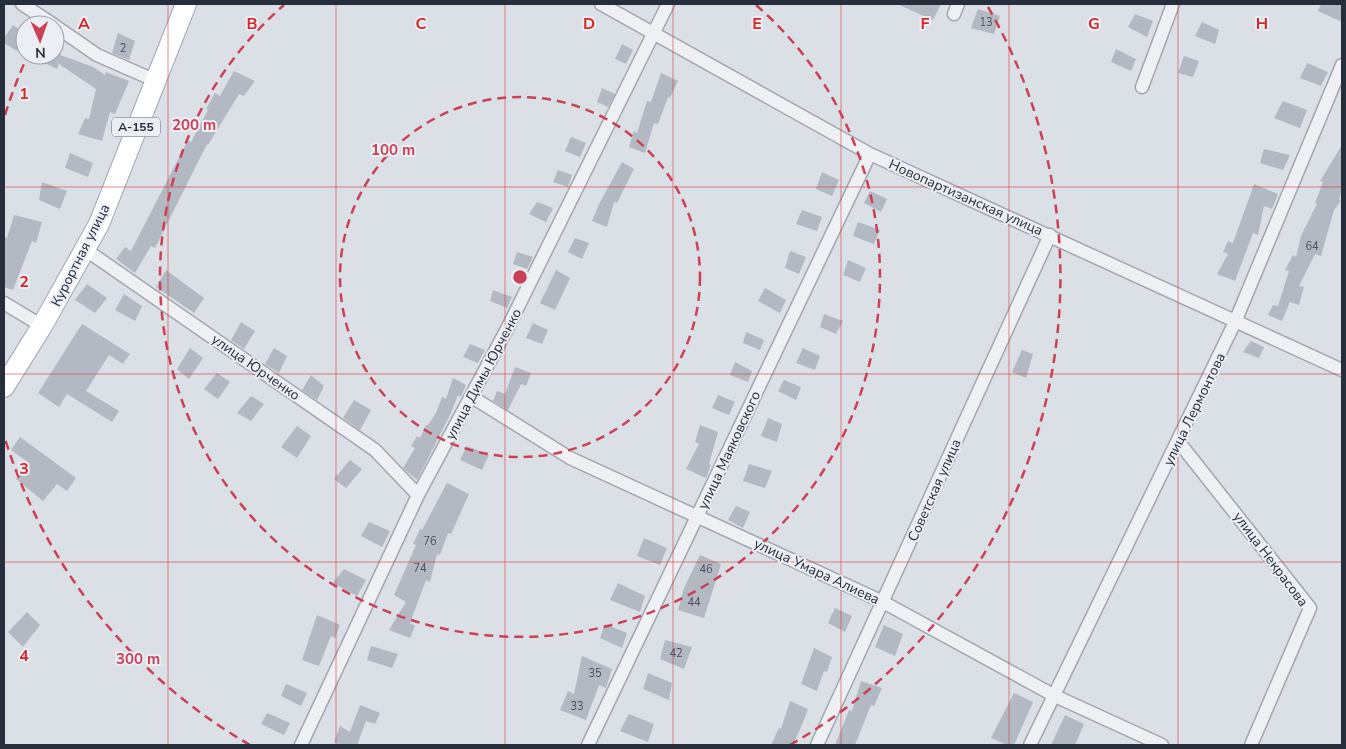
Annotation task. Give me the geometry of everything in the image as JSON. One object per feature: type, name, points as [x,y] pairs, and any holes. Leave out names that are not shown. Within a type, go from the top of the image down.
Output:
[{"type":"main road","name":"Курортная улица","points":[[4,388],[42,326],[99,224],[154,80],[186,4]]},
{"type":"street","points":[[22,4],[38,15]]},
{"type":"street","name":"Новопартизанская улица","points":[[601,4],[870,154],[1342,370]]},
{"type":"street","name":"улица Димы Юрченко","points":[[301,745],[418,495],[472,397],[668,4]]},
{"type":"street","points":[[1142,87],[1173,4]]},
{"type":"street","points":[[65,33],[97,55],[154,80]]},
{"type":"street","name":"улица Лермонтова","points":[[1030,745],[1235,322],[1342,65]]},
{"type":"street","name":"улица Маяковского","points":[[588,745],[870,154]]},
{"type":"street","name":"Советская улица","points":[[817,745],[1050,235]]},
{"type":"street","name":"улица Юрченко","points":[[86,250],[375,450],[418,495]]},
{"type":"street","points":[[4,303],[42,326]]},
{"type":"street","name":"улица Умара Алиева","points":[[472,397],[570,458],[883,602],[1055,696],[1162,745]]},
{"type":"street","name":"улица Некрасова","points":[[1178,440],[1310,608],[1251,745]]},
{"type":"building","points":[[897,4],[941,4],[933,20]]},
{"type":"building","points":[[1321,4],[1342,4],[1342,22],[1318,11]]},
{"type":"building","points":[[978,9],[1000,16],[994,34],[971,28]]},
{"type":"building","points":[[1135,14],[1153,21],[1147,37],[1128,27]]},
{"type":"building","points":[[1202,22],[1219,30],[1215,44],[1195,36]]},
{"type":"building","points":[[13,25],[15,26],[15,50],[4,43],[4,38]]},
{"type":"building","points":[[118,33],[135,41],[129,60],[112,53]]},
{"type":"building","points":[[622,44],[633,50],[626,64],[615,59]]},
{"type":"building","points":[[1116,49],[1136,59],[1131,71],[1111,62]]},
{"type":"building","points":[[1184,56],[1199,61],[1193,77],[1178,73]]},
{"type":"building","points":[[65,57],[93,67],[105,75],[106,72],[129,81],[115,114],[110,112],[102,141],[78,134],[85,118],[89,119],[96,89],[60,65],[65,65]]},
{"type":"building","points":[[1307,63],[1328,72],[1321,86],[1300,78]]},
{"type":"building","points":[[48,65],[59,65],[57,69]]},
{"type":"building","points":[[234,71],[255,81],[244,96],[239,94],[207,144],[155,248],[151,246],[135,273],[116,259],[125,247],[131,251],[188,140],[191,142],[215,93],[220,96]]},
{"type":"building","points":[[661,73],[678,81],[670,98],[668,97],[658,124],[654,123],[645,153],[629,147],[634,131],[637,133],[647,101],[651,102]]},
{"type":"building","points":[[602,88],[615,94],[608,107],[597,102]]},
{"type":"building","points":[[1283,101],[1307,110],[1300,128],[1274,118]]},
{"type":"building","points":[[571,137],[586,143],[580,157],[565,151]]},
{"type":"building","points":[[1342,145],[1342,190],[1339,200],[1341,201],[1334,210],[1321,256],[1315,254],[1299,286],[1304,287],[1299,305],[1290,302],[1282,321],[1268,315],[1273,305],[1278,306],[1289,271],[1285,270],[1293,255],[1296,257],[1301,236],[1317,204],[1315,203],[1323,182],[1320,181]]},
{"type":"building","points":[[1264,149],[1290,155],[1283,170],[1260,163]]},
{"type":"building","points":[[70,153],[93,163],[88,177],[65,168]]},
{"type":"building","points":[[622,162],[634,169],[617,203],[614,202],[607,227],[592,221]]},
{"type":"building","points":[[558,170],[572,175],[568,187],[553,182]]},
{"type":"building","points":[[822,172],[839,180],[832,196],[816,189]]},
{"type":"building","points":[[42,182],[67,191],[60,209],[39,200]]},
{"type":"building","points":[[1254,184],[1278,194],[1272,209],[1264,206],[1258,235],[1253,233],[1235,281],[1217,274],[1228,254],[1223,252],[1228,241],[1233,243]]},
{"type":"building","points":[[870,191],[887,199],[881,212],[864,203]]},
{"type":"building","points":[[537,202],[553,208],[546,222],[529,214]]},
{"type":"building","points":[[802,210],[822,217],[817,231],[796,224]]},
{"type":"building","points":[[14,215],[42,222],[36,243],[32,241],[13,290],[4,287],[4,237],[7,238]]},
{"type":"building","points":[[858,222],[880,230],[874,244],[853,236]]},
{"type":"building","points":[[575,238],[589,243],[582,259],[568,252]]},
{"type":"building","points":[[790,251],[806,257],[799,274],[785,268]]},
{"type":"building","points":[[517,252],[533,257],[527,269],[513,264]]},
{"type":"building","points":[[848,260],[866,268],[860,282],[843,275]]},
{"type":"building","points":[[166,270],[204,298],[194,313],[156,287]]},
{"type":"building","points":[[556,270],[570,278],[555,310],[540,303]]},
{"type":"building","points":[[87,284],[107,298],[95,313],[75,300]]},
{"type":"building","points":[[765,288],[786,300],[780,313],[758,301]]},
{"type":"building","points":[[493,290],[512,297],[507,308],[490,301]]},
{"type":"building","points":[[124,294],[142,306],[135,321],[115,310]]},
{"type":"building","points":[[824,314],[843,321],[836,334],[820,327]]},
{"type":"building","points":[[241,322],[255,331],[244,349],[231,340]]},
{"type":"building","points":[[533,323],[548,330],[542,344],[526,338]]},
{"type":"building","points":[[82,324],[130,354],[123,364],[109,355],[86,391],[119,411],[112,422],[67,394],[59,407],[38,393]]},
{"type":"building","points":[[746,332],[764,340],[760,350],[743,343]]},
{"type":"building","points":[[1251,341],[1264,347],[1259,358],[1243,352]]},
{"type":"building","points":[[470,344],[485,350],[478,363],[463,357]]},
{"type":"building","points":[[190,348],[203,358],[189,379],[177,369]]},
{"type":"building","points":[[274,348],[287,356],[279,373],[265,364]]},
{"type":"building","points":[[803,348],[820,356],[815,370],[796,363]]},
{"type":"building","points":[[1022,350],[1033,354],[1026,378],[1012,372]]},
{"type":"building","points":[[735,362],[752,371],[748,382],[730,375]]},
{"type":"building","points":[[515,367],[531,373],[526,386],[521,384],[508,410],[493,401],[497,391],[505,394]]},
{"type":"building","points":[[217,373],[230,382],[218,399],[204,389]]},
{"type":"building","points":[[311,375],[324,386],[317,400],[302,390]]},
{"type":"building","points":[[453,378],[466,385],[461,397],[458,395],[417,480],[403,468],[415,448],[411,446],[417,436],[420,438],[426,425],[428,425],[436,413],[442,397],[446,399]]},
{"type":"building","points":[[784,380],[801,387],[796,400],[778,391]]},
{"type":"building","points":[[718,395],[735,402],[729,415],[712,408]]},
{"type":"building","points":[[251,396],[264,404],[251,421],[237,413]]},
{"type":"building","points":[[354,400],[371,410],[360,430],[343,418]]},
{"type":"building","points":[[768,418],[782,424],[777,442],[761,436]]},
{"type":"building","points":[[700,425],[718,432],[709,464],[711,465],[706,478],[686,469],[699,444],[695,442]]},
{"type":"building","points":[[297,426],[311,436],[297,458],[281,447]]},
{"type":"building","points":[[20,437],[76,478],[67,491],[57,484],[43,501],[16,479],[29,463],[11,450]]},
{"type":"building","points":[[467,446],[489,455],[482,470],[460,460]]},
{"type":"building","points":[[350,460],[362,469],[346,488],[334,479]]},
{"type":"building","points":[[749,464],[772,471],[765,488],[743,481]]},
{"type":"building","points":[[447,483],[469,494],[451,534],[448,533],[440,555],[437,554],[430,582],[426,580],[410,623],[415,626],[410,638],[389,630],[406,602],[394,595],[416,545],[413,544],[420,529],[422,530]]},
{"type":"building","points":[[736,506],[750,512],[743,528],[728,520]]},
{"type":"building","points":[[369,522],[390,531],[382,547],[361,536]]},
{"type":"building","points":[[644,538],[667,548],[660,565],[637,556]]},
{"type":"building","points":[[700,555],[721,564],[704,618],[678,610],[684,588]]},
{"type":"building","points":[[344,569],[366,580],[357,596],[333,583]]},
{"type":"building","points":[[618,583],[645,596],[640,612],[610,600]]},
{"type":"building","points":[[835,608],[852,616],[845,632],[828,623]]},
{"type":"building","points":[[27,612],[40,625],[23,647],[8,632]]},
{"type":"building","points":[[317,615],[340,625],[335,638],[331,636],[319,666],[302,660]]},
{"type":"building","points":[[605,624],[627,633],[622,648],[600,638]]},
{"type":"building","points":[[884,625],[903,634],[895,656],[875,647]]},
{"type":"building","points":[[665,640],[692,647],[684,669],[660,659]]},
{"type":"building","points":[[371,646],[398,654],[392,668],[367,660]]},
{"type":"building","points":[[814,648],[832,657],[827,672],[824,671],[817,691],[801,684]]},
{"type":"building","points":[[582,656],[612,669],[606,688],[599,685],[586,720],[560,710],[568,691],[574,694]]},
{"type":"building","points":[[648,673],[672,683],[669,700],[643,689]]},
{"type":"building","points":[[861,681],[882,688],[874,706],[871,705],[855,745],[835,745],[849,710],[852,711]]},
{"type":"building","points":[[286,684],[307,693],[301,706],[281,696]]},
{"type":"building","points":[[1014,693],[1033,702],[1014,745],[1007,745],[991,738]]},
{"type":"building","points":[[790,701],[808,709],[804,720],[793,745],[771,745],[779,728],[781,729]]},
{"type":"building","points":[[360,705],[380,713],[375,724],[366,721],[357,745],[342,745],[334,742],[340,726],[350,732]]},
{"type":"building","points":[[267,713],[290,723],[284,735],[261,724]]},
{"type":"building","points":[[629,714],[654,724],[648,742],[620,731]]},
{"type":"building","points":[[1065,715],[1084,724],[1075,745],[1051,745]]}]
